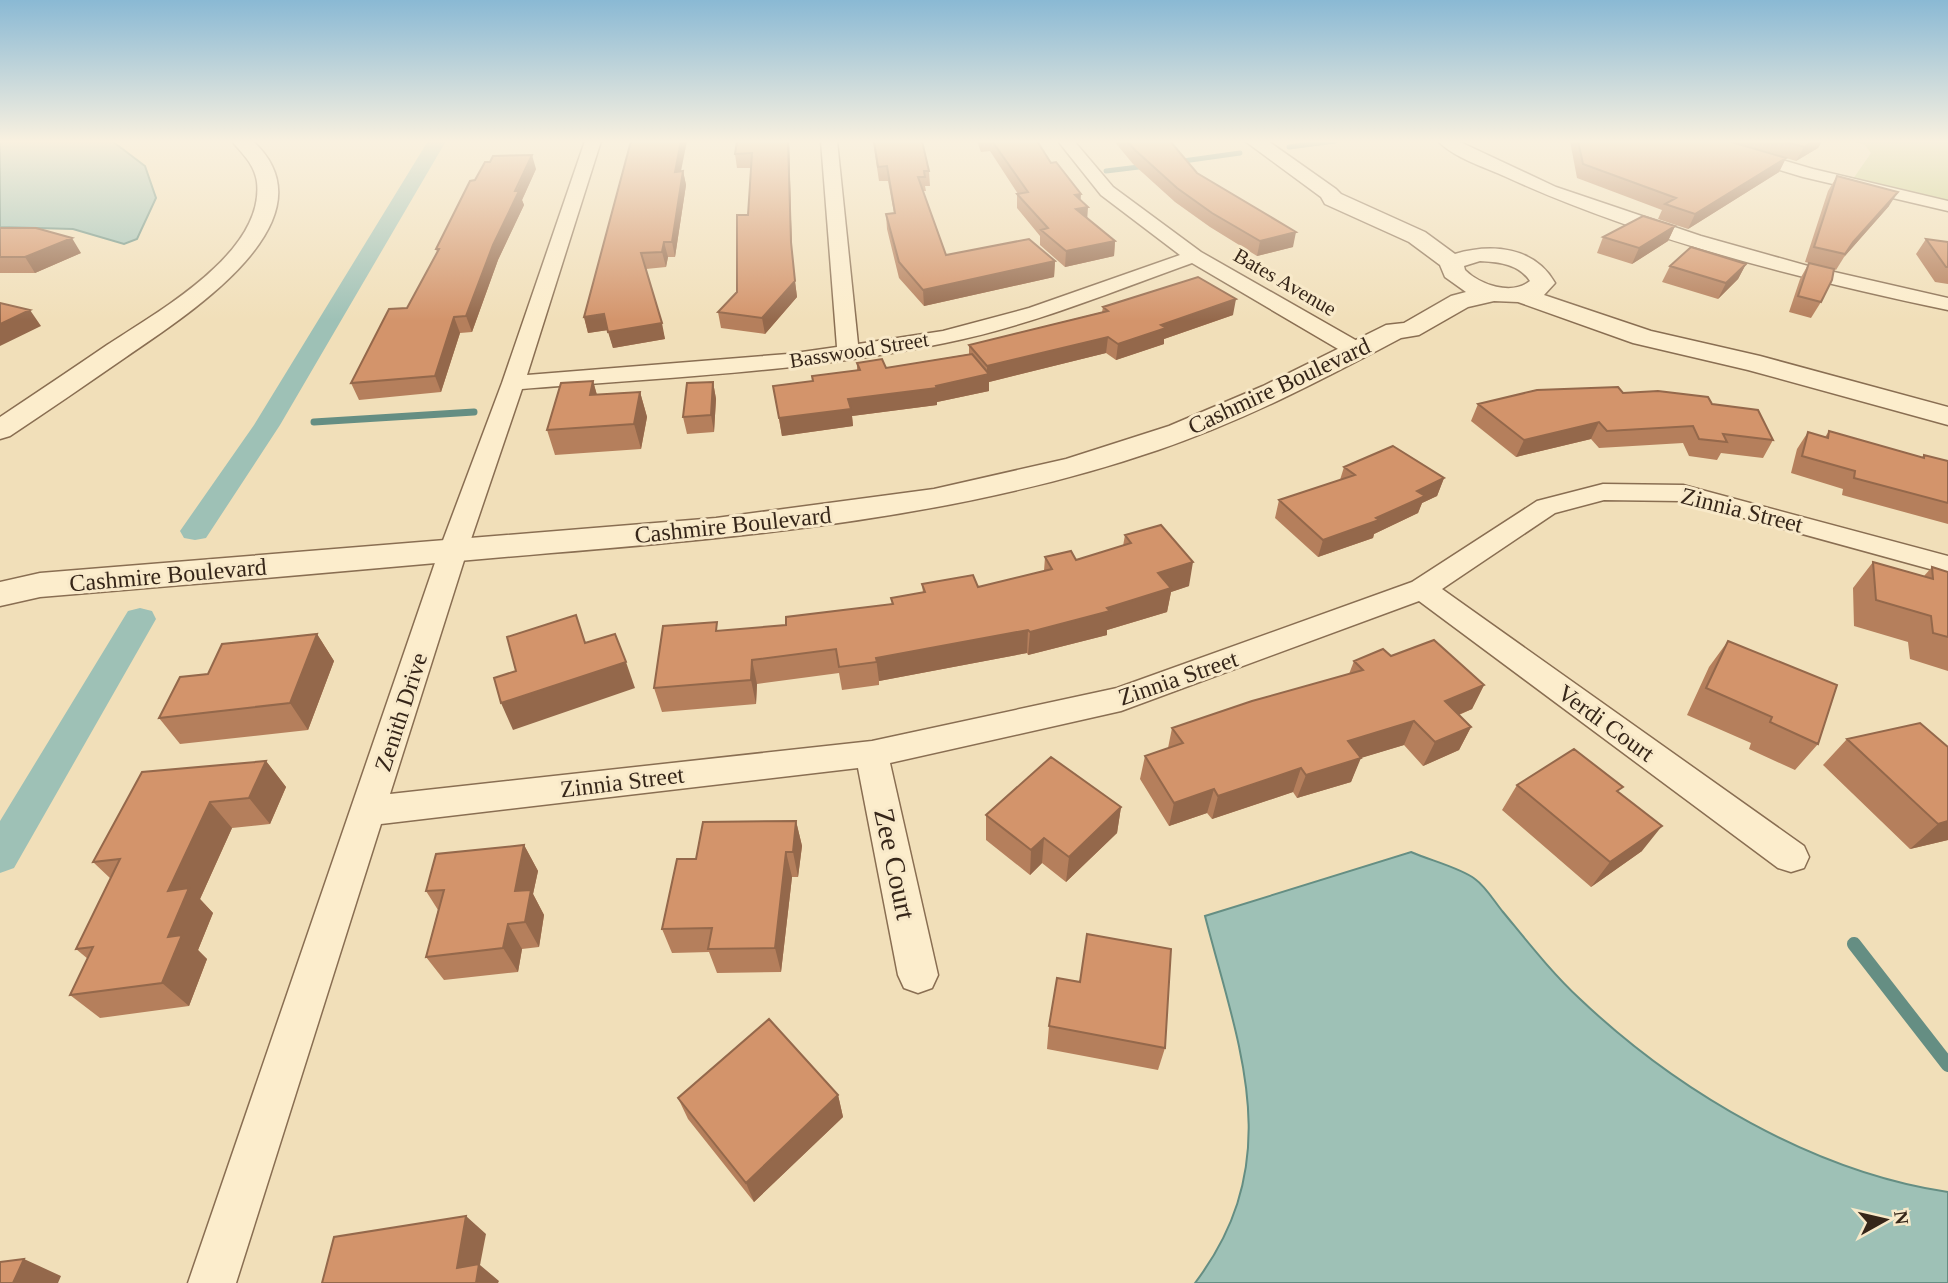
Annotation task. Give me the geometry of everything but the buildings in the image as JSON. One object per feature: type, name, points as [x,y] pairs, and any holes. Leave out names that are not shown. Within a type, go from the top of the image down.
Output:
[{"type":"street","points":[[0,430],[157,324],[202,289],[237,257],[259,226],[266,201]]},
{"type":"street","name":"Zenith Drive","points":[[212,1283],[453,551],[513,383],[573,201]]},
{"type":"street","points":[[834,201],[848,352]]},
{"type":"street","name":"Bates Avenue","points":[[1120,201],[1194,256],[1358,351]]},
{"type":"street","points":[[1337,201],[1429,244],[1467,285],[1505,294],[1642,337],[1732,360],[1750,362],[1948,416]]},
{"type":"street","points":[[1354,201],[1479,254],[1503,256],[1526,264],[1536,271],[1543,284],[1597,312],[1737,354],[1750,362]]},
{"type":"street","points":[[1579,201],[1781,267],[1948,304]]},
{"type":"street","points":[[1926,201],[1948,206]]},
{"type":"street","points":[[1452,267],[1479,254]]},
{"type":"street","name":"Basswood Street","points":[[513,383],[726,368],[944,337],[1036,312],[1194,256]]},
{"type":"street","name":"Cashmire Boulevard","points":[[1395,331],[1397,323],[1438,293],[1452,267]]},
{"type":"street","name":"Cashmire Boulevard","points":[[0,594],[40,585],[770,524],[914,503],[1042,474],[1145,445],[1228,414],[1395,331],[1410,330],[1460,301],[1531,292],[1543,284]]},
{"type":"street","name":"Zinnia Street","points":[[369,811],[872,754],[1121,699],[1422,589],[1546,507],[1603,492],[1683,493],[1948,565]]},
{"type":"street","name":"Cashmire Boulevard","points":[[0,582],[40,585]]},
{"type":"street","name":"Verdi Court","points":[[1422,589],[1791,857]]},
{"type":"street","name":"Zee Court","points":[[872,754],[918,975]]},
{"type":"water","points":[[0,201],[155,201],[137,239],[124,244],[73,229],[0,227]]},
{"type":"water","points":[[1411,852],[1462,871],[1479,882],[1540,957],[1580,999],[1660,1066],[1704,1096],[1799,1147],[1898,1182],[1948,1192],[1948,1283],[1195,1283],[1224,1237],[1241,1192],[1248,1148],[1248,1103],[1241,1058],[1205,916]]},
{"type":"waterway","points":[[195,531],[267,425],[401,201]]},
{"type":"waterway","points":[[314,422],[474,412]]},
{"type":"waterway","points":[[0,856],[140,619]]},
{"type":"waterway","points":[[1854,944],[1948,1065]]}]
